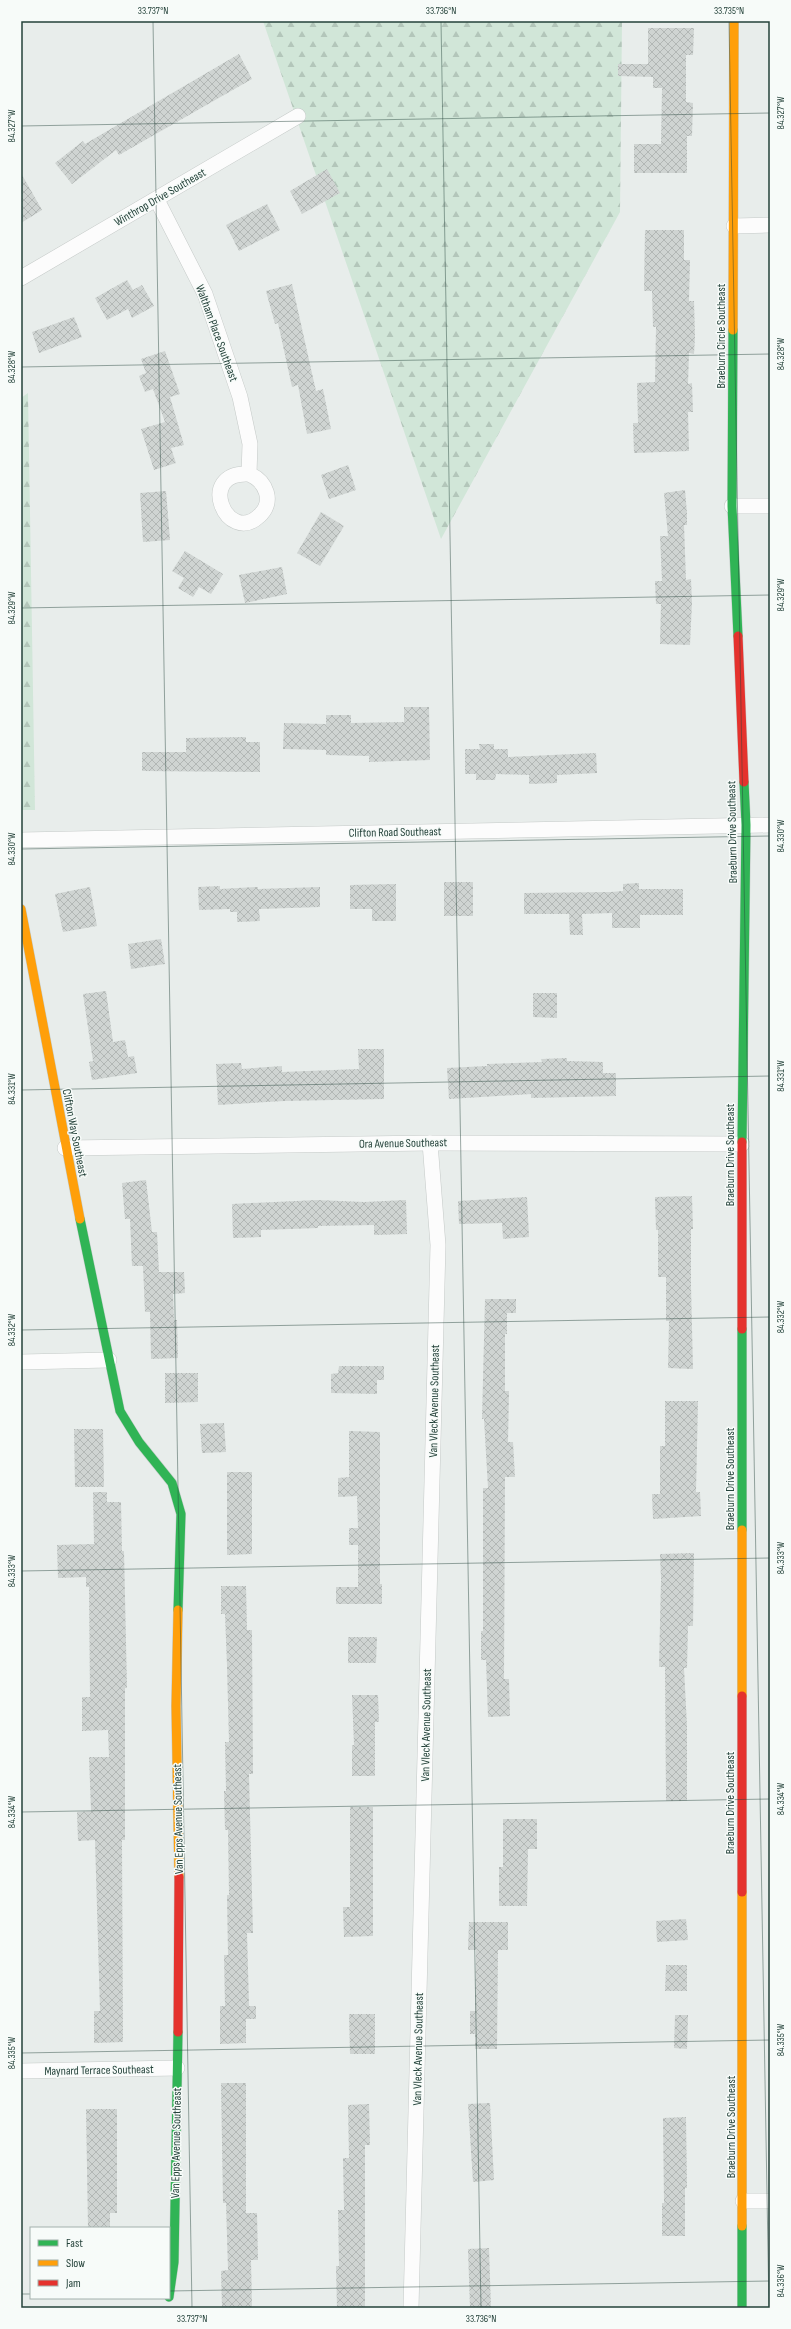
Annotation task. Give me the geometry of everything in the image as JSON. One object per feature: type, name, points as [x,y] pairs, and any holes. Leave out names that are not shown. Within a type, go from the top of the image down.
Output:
[{"type":"street","name":"Braeburn Circle Southeast","points":[[734,21],[732,506],[738,651]]},
{"type":"street","name":"Winthrop Drive Southeast","points":[[21,278],[298,116]]},
{"type":"street","name":"Waltham Place Southeast","points":[[156,200],[205,294],[240,397],[250,444],[249,474]]},
{"type":"street","points":[[734,226],[770,225]]},
{"type":"street","points":[[732,506],[770,506]]},
{"type":"street","name":"Braeburn Drive Southeast","points":[[738,651],[746,825],[742,1144],[742,2308]]},
{"type":"street","name":"Clifton Road Southeast","points":[[21,840],[770,825]]},
{"type":"street","name":"Clifton Way Southeast","points":[[21,909],[65,1148],[109,1360]]},
{"type":"street","name":"Ora Avenue Southeast","points":[[65,1148],[430,1143],[742,1144]]},
{"type":"street","name":"Van Vleck Avenue Southeast","points":[[411,2308],[438,1245],[430,1143]]},
{"type":"street","points":[[21,1362],[109,1360]]},
{"type":"street","name":"Van Epps Avenue Southeast","points":[[109,1360],[120,1410],[139,1442],[172,1483],[181,1514],[176,1706],[179,1832],[177,2068],[174,2262],[170,2291]]},
{"type":"street","name":"Maynard Terrace Southeast","points":[[21,2071],[177,2068]]},
{"type":"street","points":[[743,2201],[770,2201]]},
{"type":"green space","points":[[263,21],[622,21],[620,212],[441,539]]},
{"type":"green space","points":[[28,393],[35,810],[21,810],[21,398]]},
{"type":"building","points":[[648,28],[694,28],[693,55],[686,55],[686,102],[693,103],[692,136],[687,136],[687,173],[634,173],[634,144],[661,144],[662,88],[653,88],[653,77],[618,76],[618,64],[648,64]]},
{"type":"building","points":[[239,54],[252,79],[119,155],[116,150],[72,184],[55,163],[83,141],[85,144]]},
{"type":"building","points":[[327,169],[340,193],[302,214],[290,191]]},
{"type":"building","points":[[21,173],[42,210],[21,223]]},
{"type":"building","points":[[267,204],[280,230],[239,251],[226,225]]},
{"type":"building","points":[[645,230],[684,230],[684,260],[690,260],[689,301],[694,301],[695,337],[694,354],[689,353],[688,384],[692,383],[693,412],[688,412],[689,451],[634,453],[633,423],[638,423],[637,383],[655,382],[656,327],[653,327],[652,291],[644,291]]},
{"type":"building","points":[[127,280],[133,290],[142,285],[154,306],[132,318],[128,309],[107,320],[95,298]]},
{"type":"building","points":[[292,284],[316,391],[323,389],[331,429],[307,434],[298,385],[292,387],[278,323],[275,324],[266,291]]},
{"type":"building","points":[[74,317],[82,337],[39,353],[32,332]]},
{"type":"building","points":[[165,351],[180,394],[170,397],[184,445],[171,448],[176,463],[154,470],[141,429],[165,422],[153,389],[145,392],[139,376],[146,373],[141,359]]},
{"type":"building","points":[[348,465],[356,490],[329,499],[321,475]]},
{"type":"building","points":[[685,490],[687,513],[687,525],[684,525],[686,580],[691,579],[692,602],[690,645],[660,644],[661,604],[656,604],[655,581],[662,581],[660,536],[668,536],[664,493]]},
{"type":"building","points":[[166,491],[170,540],[143,542],[140,493]]},
{"type":"building","points":[[321,512],[344,526],[320,566],[297,553]]},
{"type":"building","points":[[185,551],[223,574],[211,594],[199,587],[193,597],[178,588],[184,578],[172,571]]},
{"type":"building","points":[[282,567],[287,594],[245,603],[239,575]]},
{"type":"building","points":[[404,707],[429,707],[430,760],[369,762],[369,756],[326,755],[326,750],[283,749],[284,723],[326,724],[326,715],[351,715],[351,723],[404,722]]},
{"type":"building","points":[[246,737],[246,742],[260,742],[260,772],[142,771],[142,752],[186,752],[186,738]]},
{"type":"building","points":[[479,744],[494,744],[494,749],[508,749],[508,757],[596,753],[597,773],[557,775],[557,783],[529,784],[529,775],[496,774],[495,780],[476,780],[476,774],[465,774],[465,749],[480,749]]},
{"type":"building","points":[[444,882],[473,882],[473,916],[444,916]]},
{"type":"building","points":[[639,883],[639,889],[683,889],[683,915],[640,915],[640,928],[612,928],[612,913],[582,914],[583,935],[570,935],[569,914],[524,914],[524,893],[623,891],[623,884]]},
{"type":"building","points":[[396,884],[396,921],[372,921],[372,909],[350,909],[350,885]]},
{"type":"building","points":[[220,886],[220,889],[258,887],[258,889],[320,887],[320,907],[259,909],[260,921],[237,922],[237,912],[230,912],[230,909],[199,910],[198,887]]},
{"type":"building","points":[[90,887],[97,926],[63,932],[55,894]]},
{"type":"building","points":[[161,939],[165,964],[131,969],[128,944]]},
{"type":"building","points":[[106,991],[113,1042],[125,1040],[128,1057],[134,1056],[137,1073],[92,1080],[89,1062],[93,1061],[83,994]]},
{"type":"building","points":[[533,993],[557,993],[557,1018],[533,1017]]},
{"type":"building","points":[[358,1049],[384,1049],[384,1099],[284,1101],[218,1105],[216,1064],[241,1063],[242,1069],[282,1066],[282,1072],[359,1069]]},
{"type":"building","points":[[567,1058],[567,1061],[603,1062],[603,1073],[616,1073],[616,1096],[531,1098],[531,1094],[449,1099],[447,1068],[487,1066],[487,1064],[542,1062],[541,1059]]},
{"type":"building","points":[[146,1180],[152,1232],[157,1232],[159,1272],[184,1272],[185,1293],[173,1294],[174,1320],[177,1320],[178,1358],[151,1359],[150,1312],[145,1312],[143,1266],[132,1266],[130,1219],[125,1219],[122,1183]]},
{"type":"building","points":[[692,1196],[693,1229],[691,1229],[691,1286],[693,1369],[668,1368],[669,1321],[666,1321],[666,1277],[658,1277],[658,1230],[656,1230],[655,1197]]},
{"type":"building","points":[[527,1197],[529,1237],[503,1239],[502,1223],[459,1224],[458,1201]]},
{"type":"building","points":[[317,1200],[364,1202],[406,1200],[407,1234],[374,1235],[374,1225],[318,1226],[318,1228],[261,1230],[261,1237],[233,1238],[232,1204]]},
{"type":"building","points":[[485,1299],[516,1299],[516,1313],[507,1313],[507,1334],[505,1334],[505,1391],[509,1391],[508,1442],[513,1442],[515,1477],[505,1477],[504,1679],[509,1679],[510,1716],[488,1717],[486,1660],[481,1660],[481,1631],[483,1631],[483,1488],[488,1488],[484,1419],[482,1419]]},
{"type":"building","points":[[339,1366],[384,1366],[384,1380],[377,1380],[377,1394],[331,1393],[331,1374],[338,1373]]},
{"type":"building","points":[[165,1373],[198,1373],[198,1402],[165,1403]]},
{"type":"building","points":[[665,1401],[698,1401],[696,1492],[700,1492],[701,1516],[653,1519],[652,1494],[660,1494],[660,1446],[665,1446]]},
{"type":"building","points":[[224,1423],[226,1452],[202,1453],[200,1424]]},
{"type":"building","points":[[74,1429],[103,1429],[104,1487],[75,1487]]},
{"type":"building","points":[[349,1431],[380,1432],[380,1584],[382,1584],[382,1604],[336,1604],[336,1587],[358,1587],[358,1545],[349,1545],[349,1528],[358,1528],[357,1496],[338,1497],[338,1478],[349,1477]]},
{"type":"building","points":[[227,1472],[252,1472],[252,1554],[227,1555]]},
{"type":"building","points":[[93,1492],[107,1492],[107,1502],[121,1502],[122,1551],[124,1551],[127,1688],[125,1688],[125,1840],[122,1840],[123,2042],[94,2043],[94,2011],[100,2011],[95,1840],[78,1841],[77,1812],[91,1811],[89,1757],[109,1757],[108,1730],[82,1731],[82,1697],[90,1697],[89,1587],[86,1587],[86,1577],[58,1578],[57,1545],[94,1544]]},
{"type":"building","points":[[694,1553],[693,1626],[688,1626],[687,1668],[684,1668],[687,1726],[687,1801],[666,1801],[665,1667],[659,1667],[661,1579],[660,1554]]},
{"type":"building","points":[[221,1586],[246,1586],[247,1630],[252,1630],[253,1774],[249,1774],[253,1933],[247,1933],[249,2006],[256,2006],[256,2019],[246,2019],[246,2043],[220,2044],[220,2006],[225,2006],[224,1955],[228,1955],[227,1895],[229,1895],[228,1830],[225,1830],[224,1791],[226,1791],[225,1742],[229,1742],[225,1614],[221,1614]]},
{"type":"building","points":[[348,1637],[377,1637],[376,1663],[348,1663]]},
{"type":"building","points":[[352,1695],[378,1695],[379,1722],[375,1722],[375,1776],[352,1776],[352,1745],[354,1745]]},
{"type":"building","points":[[350,1807],[373,1807],[373,1936],[344,1937],[343,1907],[350,1907]]},
{"type":"building","points":[[503,1819],[537,1819],[537,1849],[528,1849],[527,1906],[499,1906],[499,1867],[503,1867]]},
{"type":"building","points":[[686,1919],[688,1940],[657,1942],[656,1921]]},
{"type":"building","points":[[469,1922],[508,1922],[508,1950],[498,1950],[497,2049],[475,2049],[475,2034],[470,2034],[470,2011],[475,2011],[476,1950],[468,1950]]},
{"type":"building","points":[[666,1965],[687,1965],[687,1991],[665,1991]]},
{"type":"building","points":[[349,2014],[375,2014],[375,2054],[350,2054]]},
{"type":"building","points":[[675,2015],[688,2015],[687,2049],[674,2048]]},
{"type":"building","points":[[221,2083],[246,2083],[246,2213],[257,2213],[258,2260],[251,2260],[252,2308],[222,2308],[221,2271],[228,2270],[226,2203],[223,2203]]},
{"type":"building","points":[[490,2103],[494,2180],[473,2182],[468,2104]]},
{"type":"building","points":[[369,2104],[370,2145],[365,2145],[365,2308],[337,2308],[336,2266],[339,2266],[338,2210],[344,2210],[343,2158],[349,2158],[348,2105]]},
{"type":"building","points":[[86,2109],[117,2109],[117,2213],[110,2213],[110,2227],[88,2227]]},
{"type":"building","points":[[686,2117],[687,2188],[685,2188],[685,2236],[662,2236],[662,2203],[664,2203],[663,2118]]},
{"type":"building","points":[[489,2248],[491,2308],[470,2308],[468,2249]]},
{"type":"traffic: fast","points":[[733,330],[732,506],[738,636]]},
{"type":"traffic: fast","points":[[742,1142],[746,825],[744,782]]},
{"type":"traffic: fast","points":[[80,1219],[120,1411],[139,1442],[172,1483],[181,1514],[178,1610]]},
{"type":"traffic: fast","points":[[742,1329],[742,1530]]},
{"type":"traffic: fast","points":[[170,2290],[174,2262],[178,2032]]},
{"type":"traffic: fast","points":[[742,2226],[742,2308]]},
{"type":"traffic: slow","points":[[733,330],[734,21]]},
{"type":"traffic: slow","points":[[21,909],[80,1219]]},
{"type":"traffic: slow","points":[[742,1530],[742,1696]]},
{"type":"traffic: slow","points":[[178,1610],[176,1706],[179,1877]]},
{"type":"traffic: slow","points":[[742,1892],[742,2226]]},
{"type":"traffic: jam","points":[[738,636],[744,782]]},
{"type":"traffic: jam","points":[[742,1142],[742,1329]]},
{"type":"traffic: jam","points":[[742,1696],[742,1892]]},
{"type":"traffic: jam","points":[[178,2032],[179,1877]]}]
